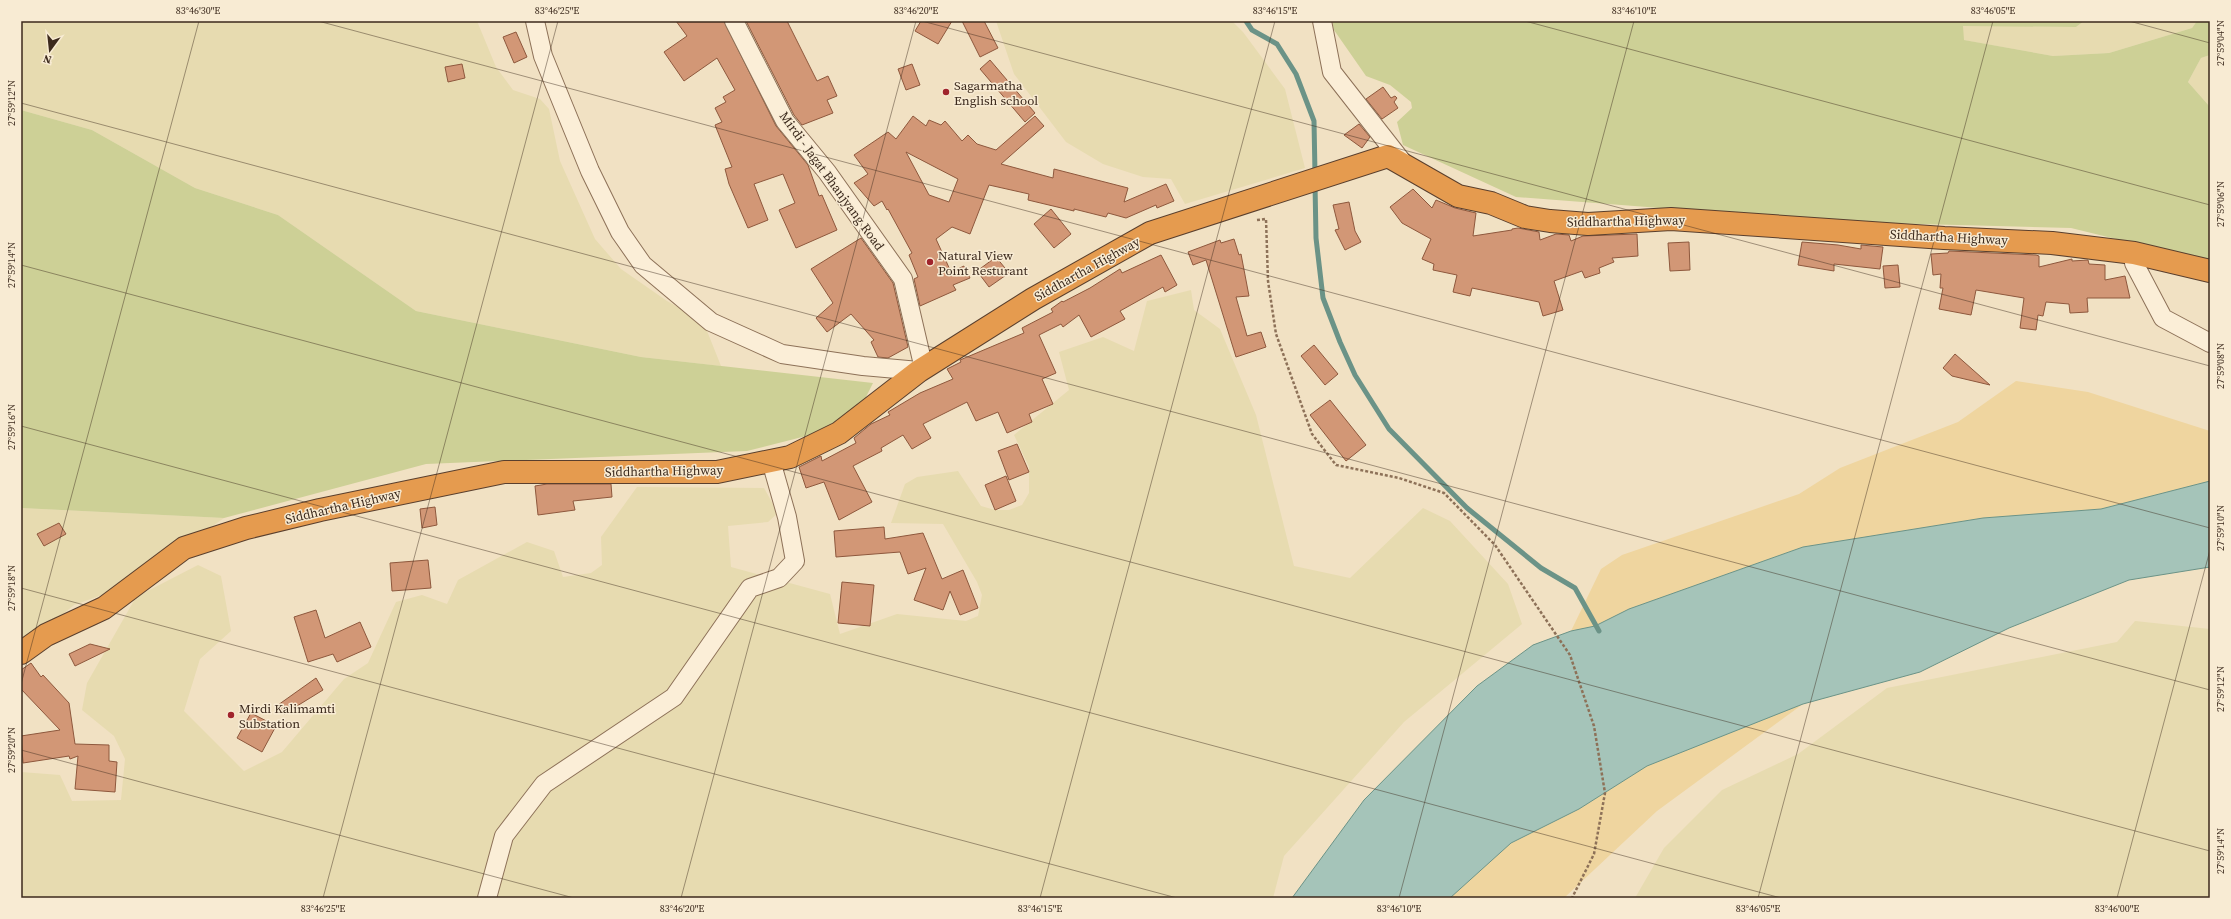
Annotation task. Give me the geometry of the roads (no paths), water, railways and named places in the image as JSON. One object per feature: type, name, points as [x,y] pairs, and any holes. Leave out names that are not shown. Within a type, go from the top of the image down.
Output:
[{"type":"highway","name":"Siddhartha Highway","points":[[21,653],[46,635],[104,608],[184,548],[246,528],[320,510],[504,472],[716,472],[790,456],[839,433],[921,370],[1033,299],[1150,233],[1396,160],[1458,196],[1491,203],[1525,217],[1550,221],[1588,224],[1671,219],[1944,238],[2052,243],[2134,253],[2210,271]]},
{"type":"street","points":[[535,21],[546,63],[590,172],[620,232],[643,266],[711,322],[782,354],[863,366],[921,370]]},
{"type":"street","name":"Mirdi - Jagat Bhanjyang Road","points":[[734,21],[785,121],[827,172],[903,279],[921,370]]},
{"type":"street","points":[[1322,21],[1332,72],[1396,160]]},
{"type":"street","points":[[2134,253],[2134,263],[2163,318],[2210,343]]},
{"type":"street","points":[[487,898],[504,836],[544,784],[674,697],[750,588],[779,578],[795,562],[788,517],[771,461]]},
{"type":"water","points":[[2210,481],[2210,567],[2129,580],[2009,628],[1920,672],[1803,704],[1647,766],[1579,809],[1511,843],[1450,898],[1292,898],[1364,800],[1477,686],[1533,645],[1571,631],[1595,626],[1629,609],[1803,547],[1983,518],[2101,509]]},
{"type":"waterway","points":[[1246,21],[1252,30],[1277,44],[1296,74],[1314,121],[1315,174]]},
{"type":"waterway","points":[[1315,184],[1316,238],[1323,298],[1355,375],[1389,429],[1467,508],[1541,568],[1575,588],[1599,631]]},
{"type":"place","name":"Sagarmatha English school","points":[[946,92]]},
{"type":"place","name":"Natural View Point Resturant","points":[[930,262]]},
{"type":"place","name":"Mirdi Kalimamti Substation","points":[[231,715]]}]
